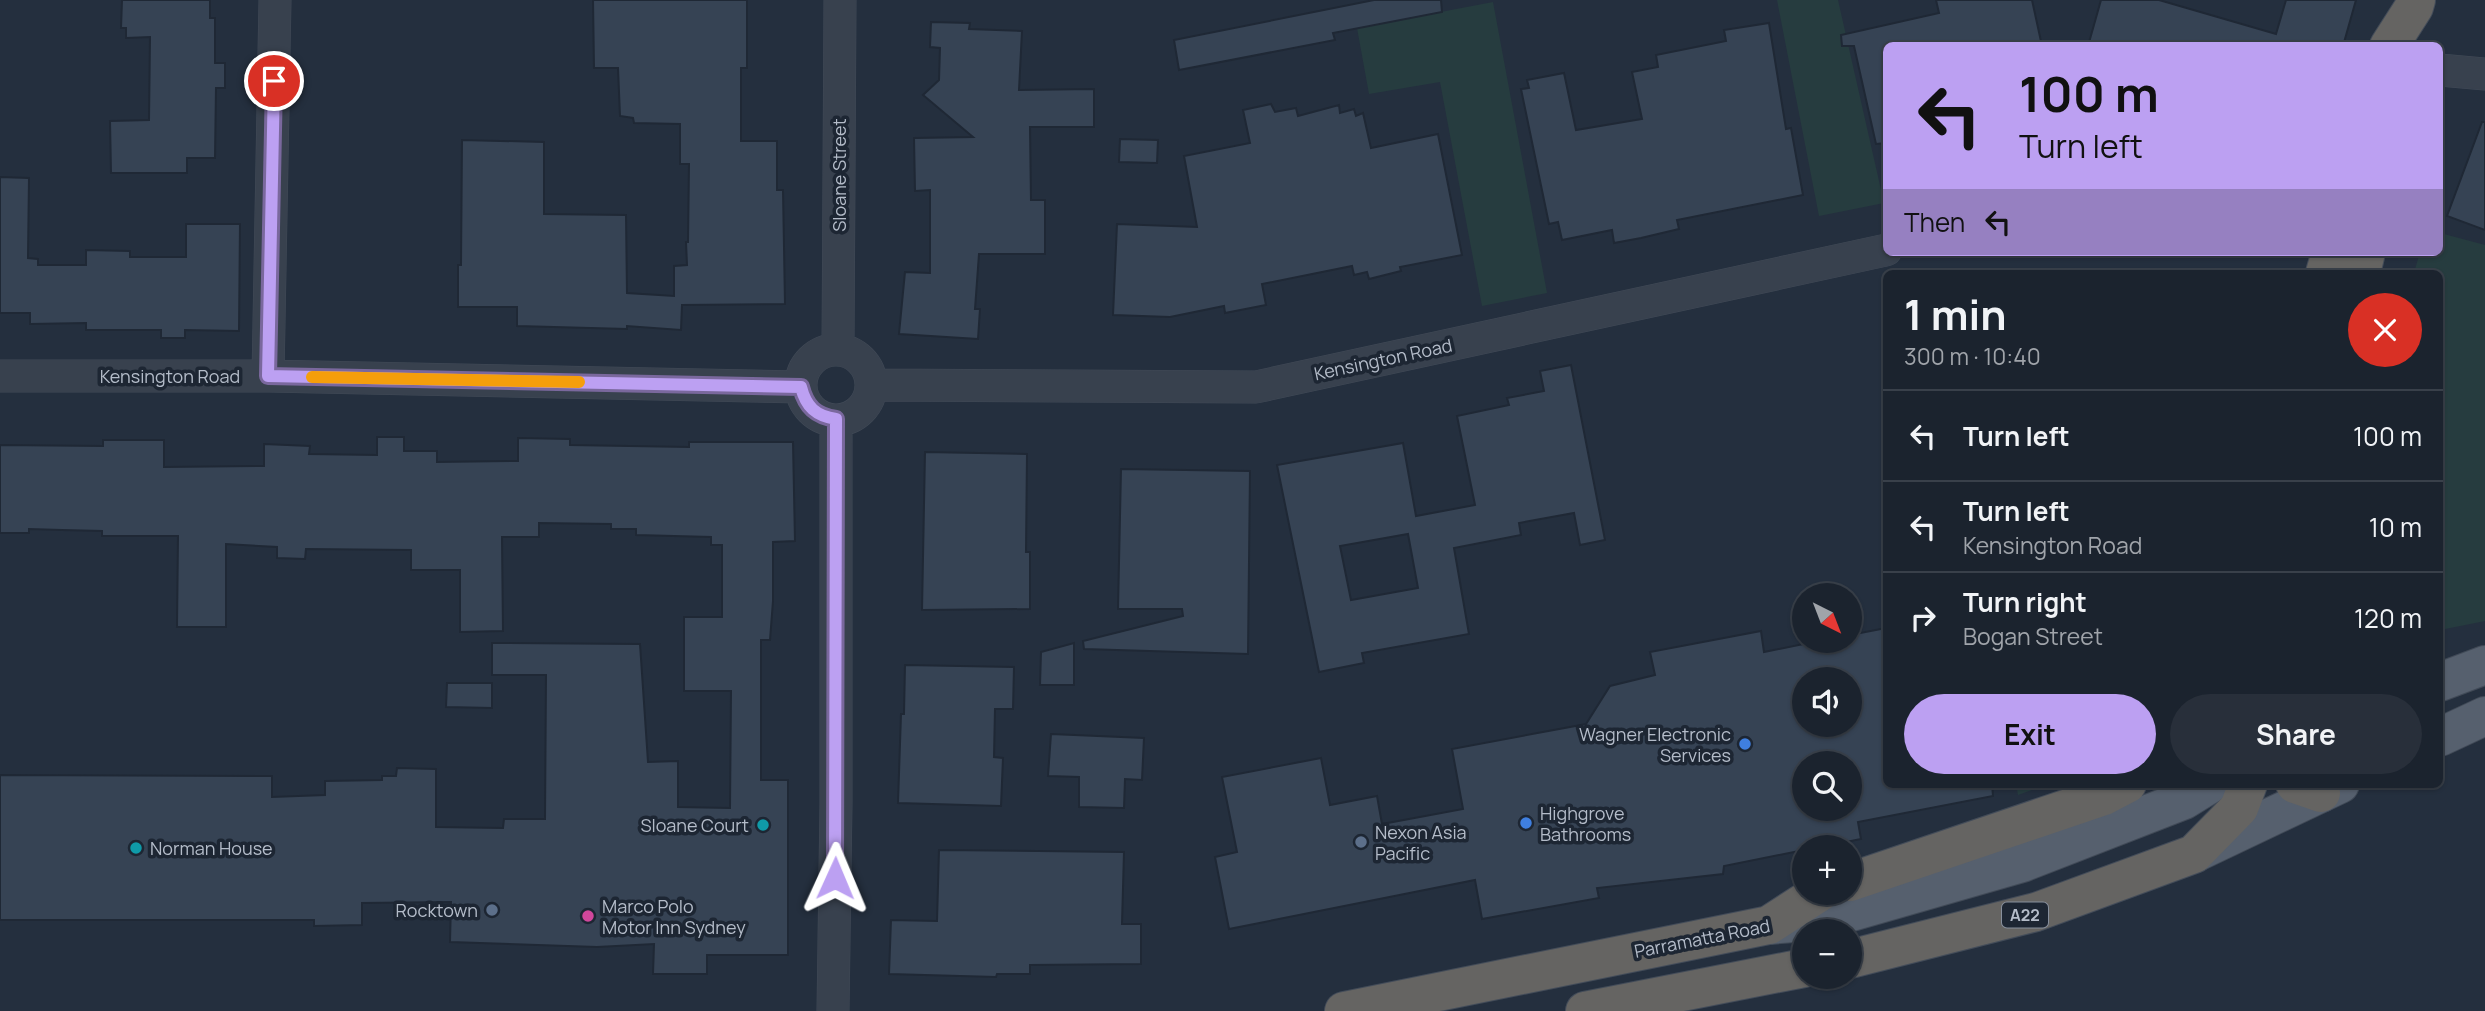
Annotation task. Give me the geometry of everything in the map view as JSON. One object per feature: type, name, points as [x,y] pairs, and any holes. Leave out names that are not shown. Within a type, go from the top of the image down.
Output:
[{"type":"highway","points":[[2391,42],[2415,4]]},
{"type":"highway","points":[[2415,4],[2416,42]]},
{"type":"highway","points":[[1862,879],[2104,796],[2119,788]]},
{"type":"highway","name":"A22","points":[[1862,956],[2036,912],[2194,854],[2239,808],[2246,788]]},
{"type":"highway","points":[[1769,925],[1800,905]]},
{"type":"highway","name":"Parramatta Road","points":[[1344,1011],[1769,925]]},
{"type":"highway","points":[[1585,1011],[1631,1006],[1792,971]]},
{"type":"main road","points":[[2443,681],[2485,665]]},
{"type":"main road","points":[[2443,736],[2485,716]]},
{"type":"main road","name":"Parramatta Road","points":[[1769,925],[1820,921],[2022,863],[2184,800],[2204,788]]},
{"type":"main road","points":[[2194,854],[2317,788]]},
{"type":"street","points":[[268,376],[275,0]]},
{"type":"street","name":"Sloane Street","points":[[838,350],[840,0]]},
{"type":"street","points":[[2443,69],[2485,74]]},
{"type":"street","name":"Kensington Road","points":[[871,385],[1256,387],[1883,251]]},
{"type":"street","points":[[838,350],[858,357],[865,365],[871,385],[869,396],[856,413],[836,419],[816,414],[808,406],[801,387],[802,375],[807,365],[826,351],[838,350]]},
{"type":"street","name":"Kensington Road","points":[[0,376],[268,376],[801,387]]},
{"type":"street","points":[[833,1011],[836,419]]},
{"type":"green space","points":[[1777,0],[1838,0],[1883,199],[1883,203],[1819,216]]},
{"type":"green space","points":[[1493,2],[1547,293],[1482,306],[1440,82],[1369,94],[1357,28]]},
{"type":"green space","points":[[2443,234],[2485,245],[2485,621],[2443,629],[2443,270],[2415,270],[2419,256],[2443,256]]},
{"type":"green space","points":[[2017,788],[2037,788],[2018,795]]},
{"type":"building","points":[[122,0],[210,0],[210,18],[215,18],[215,63],[225,63],[225,88],[216,88],[215,158],[187,158],[187,173],[111,173],[110,121],[149,120],[150,37],[126,38],[126,28],[121,28]]},
{"type":"building","points":[[593,0],[747,0],[747,68],[741,68],[741,141],[777,141],[777,190],[783,190],[785,304],[682,305],[681,330],[627,326],[627,329],[517,326],[517,307],[458,307],[462,140],[544,142],[544,214],[626,215],[627,293],[674,296],[674,266],[687,265],[688,242],[689,164],[680,164],[680,124],[634,123],[633,118],[620,116],[618,68],[594,68]]},
{"type":"building","points":[[1374,0],[1441,0],[1442,12],[1333,33],[1335,40],[1179,70],[1174,40]]},
{"type":"building","points":[[1936,0],[2032,0],[2041,42],[1883,42],[1883,143],[1876,144],[1854,46],[1842,46],[1841,35],[1939,13]]},
{"type":"building","points":[[2101,0],[2159,0],[2276,34],[2286,0],[2356,0],[2344,42],[2089,42]]},
{"type":"building","points":[[931,22],[970,23],[969,29],[1022,31],[1019,90],[1094,89],[1094,127],[1030,127],[1031,200],[1045,200],[1045,254],[979,254],[975,309],[980,309],[978,339],[899,334],[905,272],[930,273],[930,190],[915,191],[914,138],[973,137],[923,95],[939,80],[940,48],[930,47]]},
{"type":"building","points":[[1769,23],[1786,129],[1791,128],[1803,195],[1677,220],[1679,229],[1641,238],[1614,243],[1612,230],[1562,240],[1558,222],[1549,224],[1521,89],[1529,88],[1527,80],[1564,73],[1576,130],[1642,119],[1632,72],[1658,67],[1656,55],[1726,41],[1724,30]]},
{"type":"building","points":[[1271,104],[1275,112],[1296,108],[1298,116],[1339,105],[1340,113],[1354,109],[1356,116],[1363,113],[1371,148],[1438,134],[1462,255],[1400,267],[1401,271],[1369,279],[1367,272],[1354,275],[1352,266],[1262,284],[1266,305],[1225,313],[1224,306],[1170,317],[1113,315],[1117,224],[1197,227],[1184,156],[1250,143],[1243,110]]},
{"type":"building","points":[[2482,122],[2485,122],[2485,230],[2447,216]]},
{"type":"building","points":[[1120,139],[1158,140],[1157,163],[1119,162]]},
{"type":"building","points":[[0,177],[29,178],[28,258],[38,259],[38,265],[86,265],[86,250],[130,251],[130,257],[186,257],[186,224],[240,224],[239,331],[185,330],[185,338],[161,338],[161,330],[86,330],[86,323],[30,324],[30,313],[0,313]]},
{"type":"building","points":[[1571,365],[1605,540],[1580,545],[1574,513],[1519,523],[1521,535],[1454,548],[1469,634],[1362,653],[1364,663],[1319,672],[1277,465],[1403,443],[1416,516],[1475,505],[1457,416],[1509,405],[1507,398],[1544,391],[1540,371]],"holes":[[[1408,534],[1418,588],[1351,600],[1340,546]]]},
{"type":"building","points":[[377,437],[404,437],[404,451],[437,451],[437,462],[518,461],[518,438],[570,439],[570,445],[689,447],[689,442],[793,442],[795,541],[773,542],[770,640],[761,640],[761,780],[788,780],[788,955],[707,955],[707,974],[653,974],[654,944],[597,947],[450,942],[451,902],[362,903],[362,925],[314,926],[314,920],[0,920],[0,775],[272,776],[272,797],[325,795],[325,781],[382,780],[382,776],[396,776],[397,768],[436,769],[436,827],[503,828],[504,819],[545,819],[546,675],[492,675],[492,643],[640,644],[648,762],[678,761],[678,807],[730,808],[731,691],[684,691],[684,617],[722,617],[722,545],[711,545],[711,537],[636,535],[636,529],[611,529],[611,524],[539,523],[539,537],[502,537],[503,631],[460,632],[460,570],[411,570],[411,550],[306,549],[305,559],[277,558],[277,547],[226,544],[226,627],[177,627],[178,536],[102,536],[102,531],[29,529],[29,533],[0,533],[0,445],[103,446],[103,440],[164,440],[164,467],[264,466],[264,444],[310,446],[309,454],[377,455]]},
{"type":"building","points":[[925,452],[1027,454],[1026,552],[1030,552],[1030,609],[922,610]]},
{"type":"building","points":[[1121,469],[1250,471],[1248,654],[1084,649],[1083,641],[1183,616],[1182,609],[1118,609]]},
{"type":"building","points":[[1883,629],[1883,788],[1992,788],[1993,796],[1858,822],[1860,835],[1792,835],[1792,852],[1724,866],[1723,874],[1597,888],[1599,898],[1482,919],[1475,880],[1229,929],[1215,857],[1237,852],[1222,777],[1321,758],[1330,805],[1377,796],[1382,824],[1463,809],[1452,749],[1586,724],[1610,686],[1655,675],[1650,652],[1761,631],[1764,652],[1792,646],[1792,653],[1862,653],[1862,633]]},
{"type":"building","points":[[1074,643],[1074,685],[1040,685],[1041,652]]},
{"type":"building","points":[[905,665],[1014,667],[1013,709],[995,709],[994,757],[1003,758],[1001,806],[898,803]]},
{"type":"building","points":[[447,683],[492,683],[492,708],[446,707]]},
{"type":"building","points":[[1051,734],[1144,738],[1142,780],[1125,779],[1124,808],[1079,807],[1079,777],[1048,776]]},
{"type":"building","points":[[939,850],[1124,852],[1122,924],[1141,924],[1141,964],[1030,965],[1030,974],[997,974],[996,977],[889,974],[891,920],[937,921]]},
{"type":"slow traffic","points":[[312,377],[579,382]]},
{"type":"place","name":"Wagner Electronic Services","points":[[1745,744]]},
{"type":"place","name":"Highgrove Bathrooms","points":[[1526,823]]},
{"type":"place","name":"Sloane Court","points":[[763,825]]},
{"type":"place","name":"Nexon Asia Pacific","points":[[1361,842]]},
{"type":"place","name":"Norman House","points":[[136,848]]},
{"type":"place","name":"Rocktown","points":[[492,910]]},
{"type":"place","name":"Marco Polo Motor Inn Sydney","points":[[588,916]]},
{"type":"route","points":[[274,81],[268,376],[801,387],[808,406],[816,414],[836,419],[835,878]]}]
